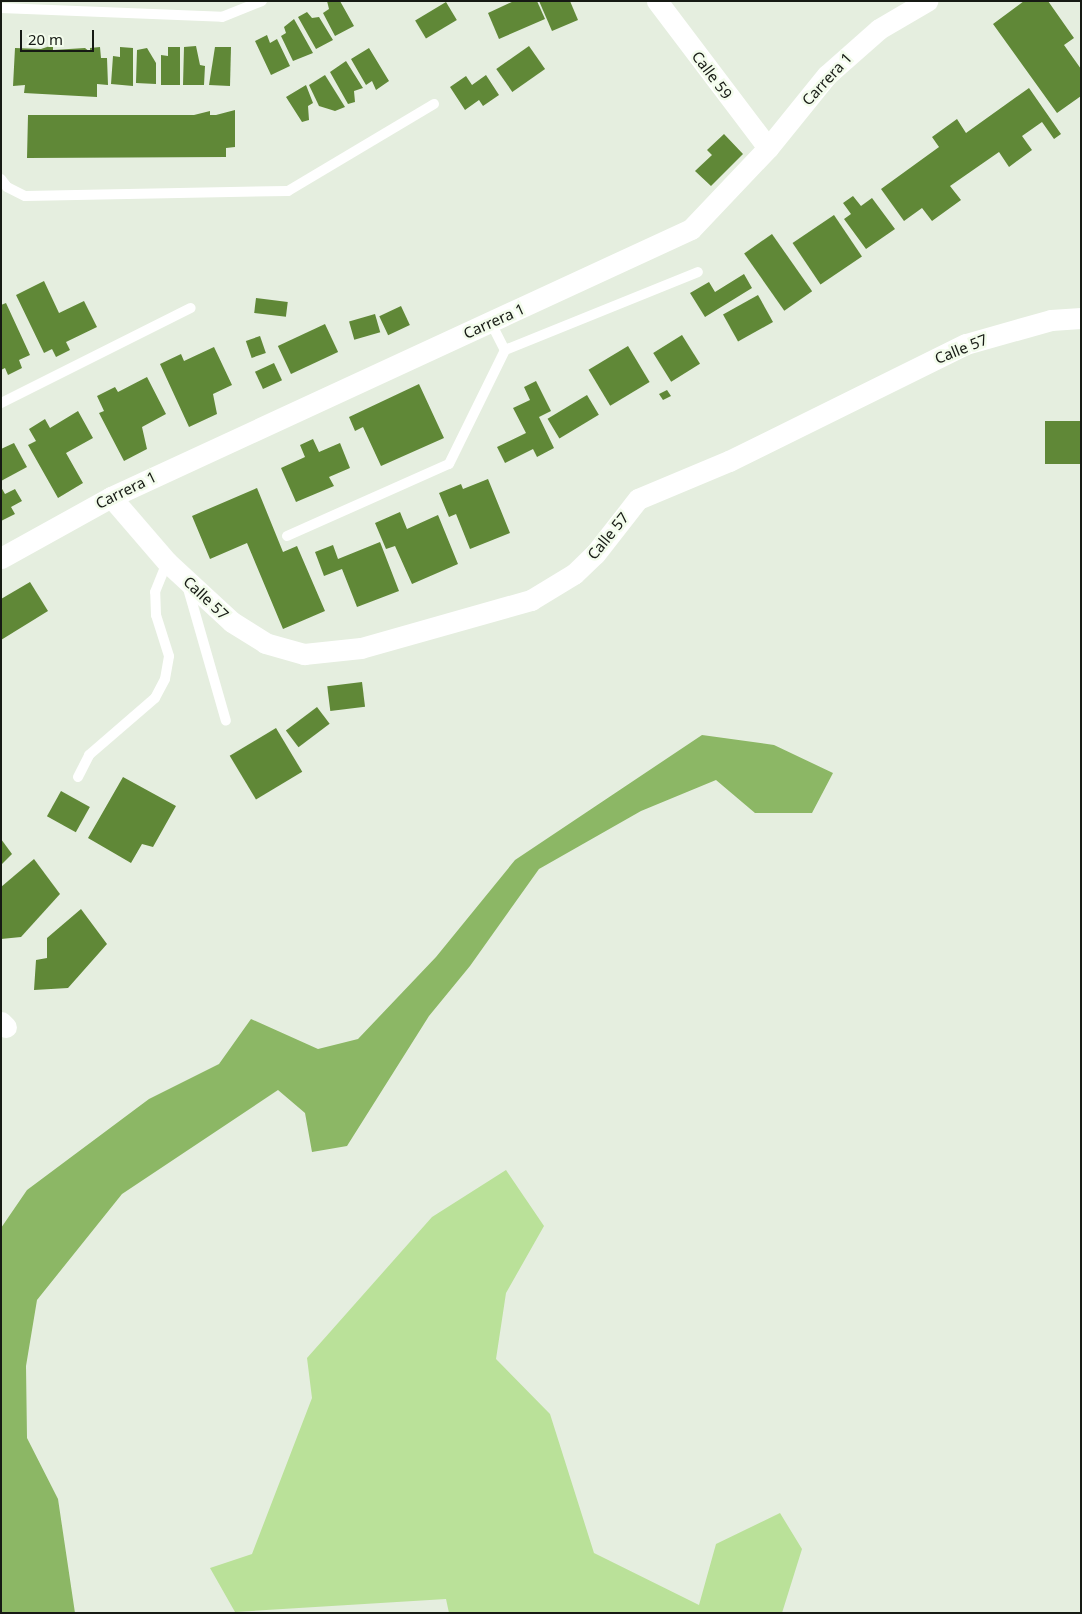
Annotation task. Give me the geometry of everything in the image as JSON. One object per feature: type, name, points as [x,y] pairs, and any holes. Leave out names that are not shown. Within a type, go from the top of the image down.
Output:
[{"type":"street","name":"Calle 59","points":[[657,1],[768,148]]},
{"type":"street","name":"Carrera 1","points":[[1,558],[111,497],[691,230],[768,148],[828,75],[879,29],[927,1]]},
{"type":"street","name":"Calle 57","points":[[111,497],[167,562],[232,622],[264,643],[304,654],[361,648],[532,600],[574,574],[595,554],[638,499],[729,461],[966,344],[1051,320],[1081,318]]},
{"type":"lane","points":[[1,8],[222,17],[262,1]]},
{"type":"lane","points":[[1,179],[7,188],[25,196],[288,191],[434,104]]},
{"type":"lane","points":[[287,536],[449,464],[505,350],[698,272]]},
{"type":"lane","points":[[1,403],[191,308]]},
{"type":"lane","points":[[491,322],[505,350]]},
{"type":"lane","points":[[78,777],[89,755],[154,698],[165,679],[170,656],[156,615],[155,592],[167,562]]},
{"type":"lane","points":[[185,578],[226,721]]},
{"type":"green space","points":[[702,735],[774,745],[833,773],[812,813],[755,813],[716,780],[641,811],[539,869],[470,966],[429,1016],[347,1146],[312,1152],[305,1113],[278,1090],[122,1194],[37,1300],[26,1366],[27,1438],[58,1499],[75,1613],[1,1613],[1,1228],[27,1190],[149,1099],[219,1064],[251,1019],[318,1049],[358,1039],[436,957],[515,860]]},
{"type":"green space","points":[[506,1170],[544,1226],[506,1293],[496,1359],[550,1414],[594,1553],[699,1605],[716,1544],[780,1513],[802,1549],[782,1613],[449,1613],[446,1599],[235,1612],[210,1568],[252,1554],[312,1398],[307,1358],[432,1217]]},
{"type":"building","points":[[327,1],[340,1],[354,26],[335,36],[323,13],[329,9]]},
{"type":"building","points":[[514,1],[537,1],[545,19],[499,39],[488,13]]},
{"type":"building","points":[[539,1],[570,1],[578,20],[552,31]]},
{"type":"building","points":[[1024,1],[1048,1],[1074,38],[1064,45],[1081,69],[1081,96],[1057,113],[993,24]]},
{"type":"building","points":[[446,2],[457,20],[426,39],[415,21]]},
{"type":"building","points":[[307,12],[312,18],[319,17],[333,40],[316,49],[298,17]]},
{"type":"building","points":[[294,19],[313,53],[293,61],[281,36],[286,33],[284,27]]},
{"type":"building","points":[[267,35],[270,43],[277,39],[290,66],[271,75],[255,41]]},
{"type":"building","points":[[53,45],[53,50],[85,48],[90,52],[90,48],[100,47],[101,58],[107,58],[108,85],[97,84],[97,97],[24,93],[25,85],[13,86],[15,48],[41,49]]},
{"type":"building","points":[[196,46],[200,65],[205,66],[204,85],[183,85],[184,47]]},
{"type":"building","points":[[529,46],[545,69],[512,92],[496,69]]},
{"type":"building","points":[[120,47],[133,48],[133,86],[111,84],[113,56],[120,57]]},
{"type":"building","points":[[168,47],[180,47],[180,85],[161,85],[161,55],[168,56]]},
{"type":"building","points":[[215,47],[231,47],[230,86],[209,85]]},
{"type":"building","points":[[147,48],[156,63],[156,84],[136,83],[137,50]]},
{"type":"building","points":[[369,48],[389,81],[376,90],[372,81],[366,85],[351,59]]},
{"type":"building","points":[[346,61],[363,88],[354,91],[355,102],[348,104],[330,72]]},
{"type":"building","points":[[325,75],[345,107],[335,111],[319,106],[309,85]]},
{"type":"building","points":[[486,75],[499,95],[483,106],[479,100],[465,110],[450,87],[466,76],[472,85]]},
{"type":"building","points":[[306,85],[313,103],[308,106],[309,120],[302,122],[286,97]]},
{"type":"building","points":[[1029,88],[1061,134],[1054,139],[1042,122],[1022,136],[1032,150],[1009,167],[999,152],[950,186],[961,200],[932,221],[922,208],[904,221],[881,189],[939,147],[932,137],[957,119],[966,133]]},
{"type":"building","points":[[235,110],[235,147],[226,148],[226,157],[27,158],[28,115],[194,115],[210,111],[210,115],[216,115]]},
{"type":"building","points":[[724,134],[743,154],[711,186],[695,171],[712,155],[707,150]]},
{"type":"building","points":[[853,196],[861,206],[872,198],[895,229],[866,249],[844,219],[851,214],[843,203]]},
{"type":"building","points":[[834,215],[862,256],[821,284],[793,243]]},
{"type":"building","points":[[772,234],[812,291],[784,311],[744,254]]},
{"type":"building","points":[[744,274],[752,288],[705,317],[690,293],[709,282],[715,292]]},
{"type":"building","points":[[44,281],[59,313],[84,301],[97,327],[66,342],[70,350],[56,357],[52,349],[44,353],[16,295]]},
{"type":"building","points":[[758,295],[773,322],[738,342],[723,314]]},
{"type":"building","points":[[256,298],[288,302],[286,317],[254,313]]},
{"type":"building","points":[[6,303],[30,355],[19,360],[22,368],[8,375],[5,368],[1,370],[1,305]]},
{"type":"building","points":[[401,306],[410,325],[388,335],[379,316]]},
{"type":"building","points":[[375,314],[380,332],[354,340],[349,321]]},
{"type":"building","points":[[325,324],[338,352],[291,374],[278,346]]},
{"type":"building","points":[[682,335],[700,364],[671,382],[653,353]]},
{"type":"building","points":[[260,336],[266,353],[252,358],[246,341]]},
{"type":"building","points":[[628,346],[650,382],[610,406],[589,370]]},
{"type":"building","points":[[214,347],[232,385],[213,394],[217,414],[189,427],[160,364],[181,354],[184,361]]},
{"type":"building","points":[[274,363],[282,380],[263,389],[255,372]]},
{"type":"building","points":[[147,377],[166,414],[142,427],[147,449],[124,461],[99,413],[104,411],[97,396],[115,387],[118,392]]},
{"type":"building","points":[[536,381],[551,411],[539,417],[554,448],[537,457],[533,449],[505,463],[497,447],[526,433],[513,408],[530,400],[524,387]]},
{"type":"building","points":[[419,384],[444,438],[381,466],[363,427],[355,431],[349,417]]},
{"type":"building","points":[[667,390],[671,396],[663,400],[659,394]]},
{"type":"building","points":[[587,395],[599,415],[559,438],[548,419]]},
{"type":"building","points":[[78,411],[93,438],[66,453],[83,483],[58,498],[28,445],[36,441],[29,429],[45,419],[50,428]]},
{"type":"building","points":[[1045,421],[1081,421],[1081,464],[1045,464]]},
{"type":"building","points":[[313,439],[319,452],[340,443],[350,468],[329,477],[334,486],[296,502],[281,468],[305,457],[300,445]]},
{"type":"building","points":[[14,443],[27,467],[1,481],[1,449]]},
{"type":"building","points":[[488,479],[510,533],[470,549],[456,514],[449,517],[439,493],[461,484],[463,489]]},
{"type":"building","points":[[1,487],[5,494],[15,489],[22,501],[11,507],[15,514],[1,521]]},
{"type":"building","points":[[257,488],[283,552],[297,546],[325,611],[283,629],[247,543],[210,559],[192,516]]},
{"type":"building","points":[[400,512],[407,529],[438,515],[458,564],[412,584],[395,546],[386,549],[375,523]]},
{"type":"building","points":[[380,542],[399,591],[357,607],[342,569],[324,576],[315,552],[333,545],[338,559]]},
{"type":"building","points":[[30,582],[48,611],[1,640],[1,599]]},
{"type":"building","points":[[362,682],[365,707],[330,711],[327,686]]},
{"type":"building","points":[[317,707],[330,724],[298,747],[286,730]]},
{"type":"building","points":[[276,728],[302,772],[256,800],[230,756]]},
{"type":"building","points":[[123,777],[176,806],[153,847],[142,844],[131,863],[88,838]]},
{"type":"building","points":[[61,791],[90,807],[76,832],[47,816]]},
{"type":"building","points":[[1,839],[12,854],[1,865]]},
{"type":"building","points":[[34,859],[60,894],[21,937],[1,939],[1,887]]},
{"type":"building","points":[[81,909],[107,944],[68,988],[34,990],[36,960],[47,958],[47,938]]}]
